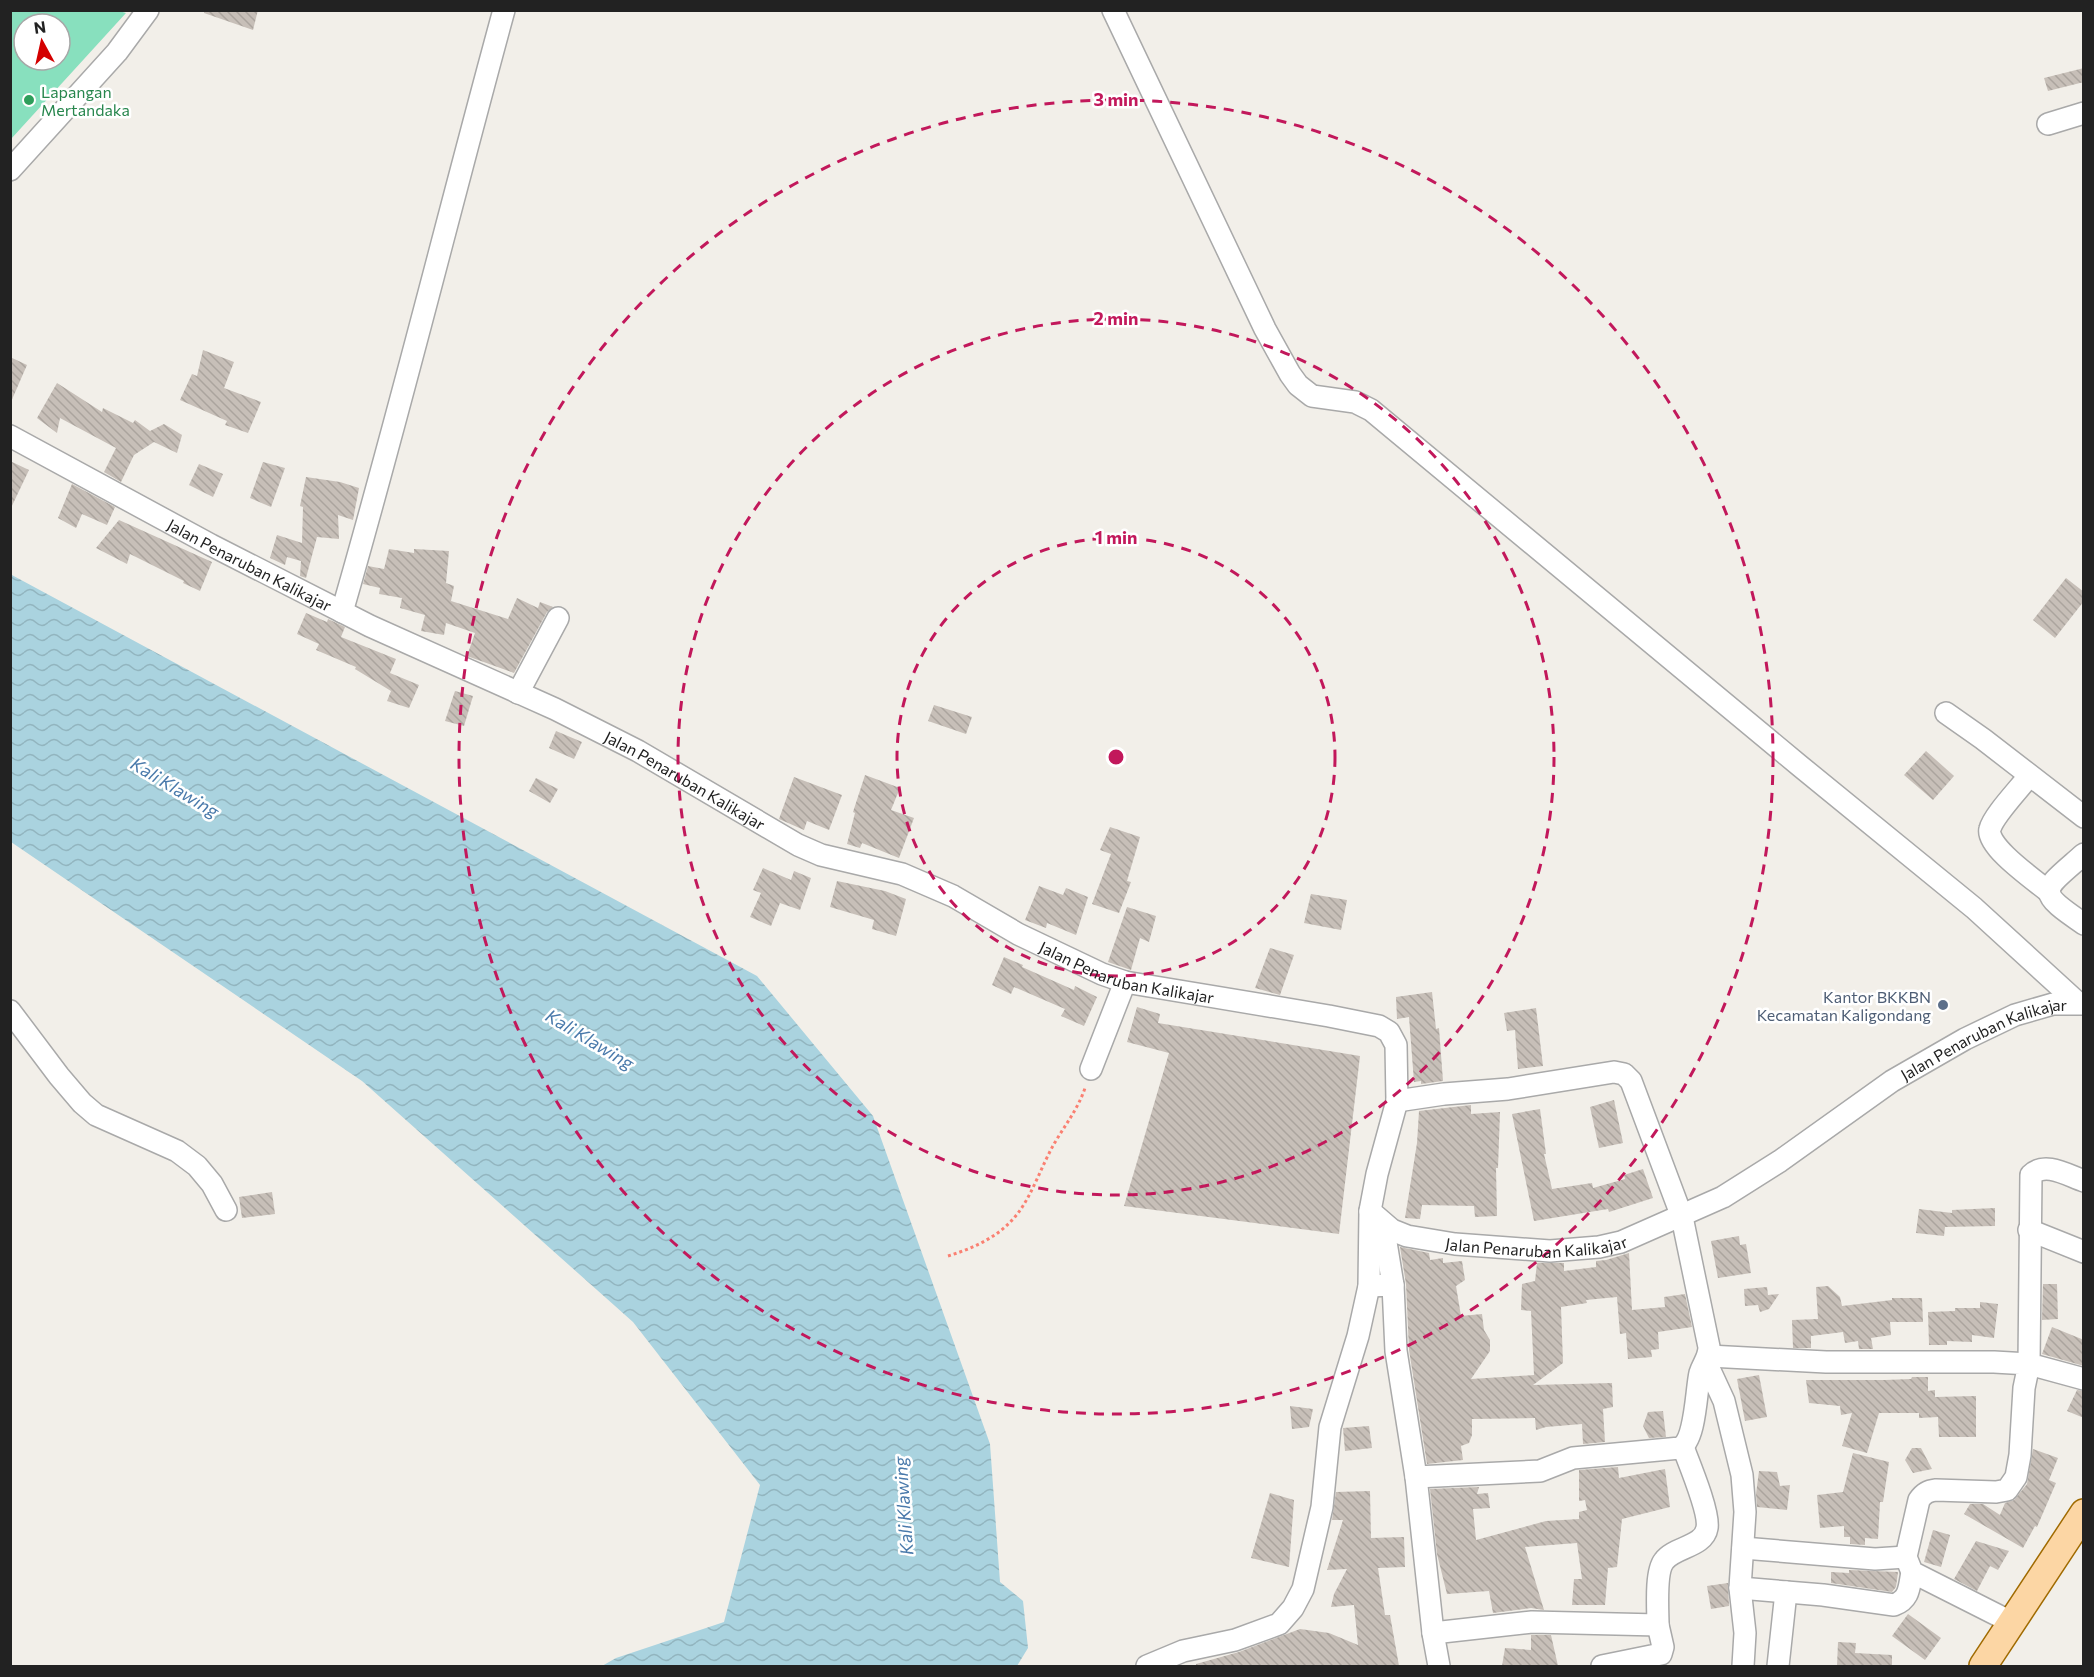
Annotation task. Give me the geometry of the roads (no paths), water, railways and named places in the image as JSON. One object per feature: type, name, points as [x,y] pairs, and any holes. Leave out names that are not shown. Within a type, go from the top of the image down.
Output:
[{"type":"main road","points":[[1983,1666],[2084,1513]]},
{"type":"street","points":[[10,170],[117,52],[148,10]]},
{"type":"street","points":[[342,612],[380,480],[504,10]]},
{"type":"street","points":[[1113,10],[1265,329],[1298,385],[1312,396],[1355,402],[1371,410],[1974,908],[2080,1003]]},
{"type":"street","points":[[2048,124],[2084,113]]},
{"type":"street","name":"Jalan Penaruban Kalikajar","points":[[10,436],[211,545],[342,612],[555,709],[638,751],[798,845],[821,855],[902,874],[953,896],[1018,934],[1102,974],[1125,982],[1379,1026],[1389,1032],[1396,1045],[1397,1101],[1377,1174],[1377,1218],[1407,1236],[1430,1241],[1551,1251],[1599,1247],[1621,1242],[1723,1197],[1780,1161],[1892,1081],[1965,1039],[2014,1016],[2053,1004],[2080,1003]]},
{"type":"street","points":[[518,693],[558,618]]},
{"type":"street","points":[[1946,713],[2084,818]]},
{"type":"street","points":[[2029,776],[1996,818],[1990,828],[1990,834],[1996,848],[2049,892]]},
{"type":"street","points":[[2084,854],[2051,883],[2049,892],[2057,906],[2084,924]]},
{"type":"street","points":[[1091,1069],[1125,982]]},
{"type":"street","points":[[10,1011],[82,1103],[96,1115],[177,1151],[196,1166],[212,1184],[226,1210]]},
{"type":"street","points":[[1397,1101],[1444,1094],[1508,1089],[1614,1072],[1624,1074],[1631,1081],[1682,1217],[1709,1347],[1708,1359],[1701,1371],[1691,1426],[1683,1447],[1705,1511],[1708,1527],[1698,1541],[1664,1560],[1659,1571],[1658,1625],[1663,1647],[1661,1654],[1602,1666]]},
{"type":"street","points":[[1740,1588],[1893,1605],[1901,1602],[1908,1595],[1909,1564],[1919,1500],[1924,1494],[1929,1490],[1996,1492],[2007,1490],[2016,1477],[2020,1455],[2024,1388],[2029,1364],[2031,1175],[2037,1170],[2046,1168],[2084,1181]]},
{"type":"street","points":[[1377,1218],[1393,1285],[1396,1351],[1416,1477],[1438,1666]]},
{"type":"street","points":[[1147,1666],[1174,1660],[1280,1624],[1293,1608],[1303,1589],[1322,1508],[1330,1427],[1358,1336],[1369,1286],[1377,1218]]},
{"type":"street","points":[[2029,1230],[2084,1252]]},
{"type":"street","points":[[1369,1286],[1393,1285]]},
{"type":"street","points":[[1708,1359],[1994,1362],[2029,1364],[2084,1379]]},
{"type":"street","points":[[1708,1359],[1724,1401],[1742,1475],[1745,1512],[1740,1588],[1745,1633],[1743,1666]]},
{"type":"street","points":[[1416,1477],[1540,1471],[1573,1458],[1683,1447]]},
{"type":"street","points":[[1743,1548],[1909,1564],[2013,1623]]},
{"type":"street","points":[[1778,1666],[1786,1592]]},
{"type":"street","points":[[1433,1633],[1532,1622],[1658,1625]]},
{"type":"water","name":"Kali Klawing","points":[[10,574],[757,976],[873,1116],[990,1444],[1000,1582],[1023,1601],[1028,1648],[1017,1666],[602,1666],[616,1658],[724,1622],[760,1485],[633,1322],[362,1081],[11,842]]},
{"type":"place","name":"Lapangan Mertandaka","points":[[29,100]]},
{"type":"place","name":"Kantor BKKBN Kecamatan Kaligondang","points":[[1943,1005]]}]
